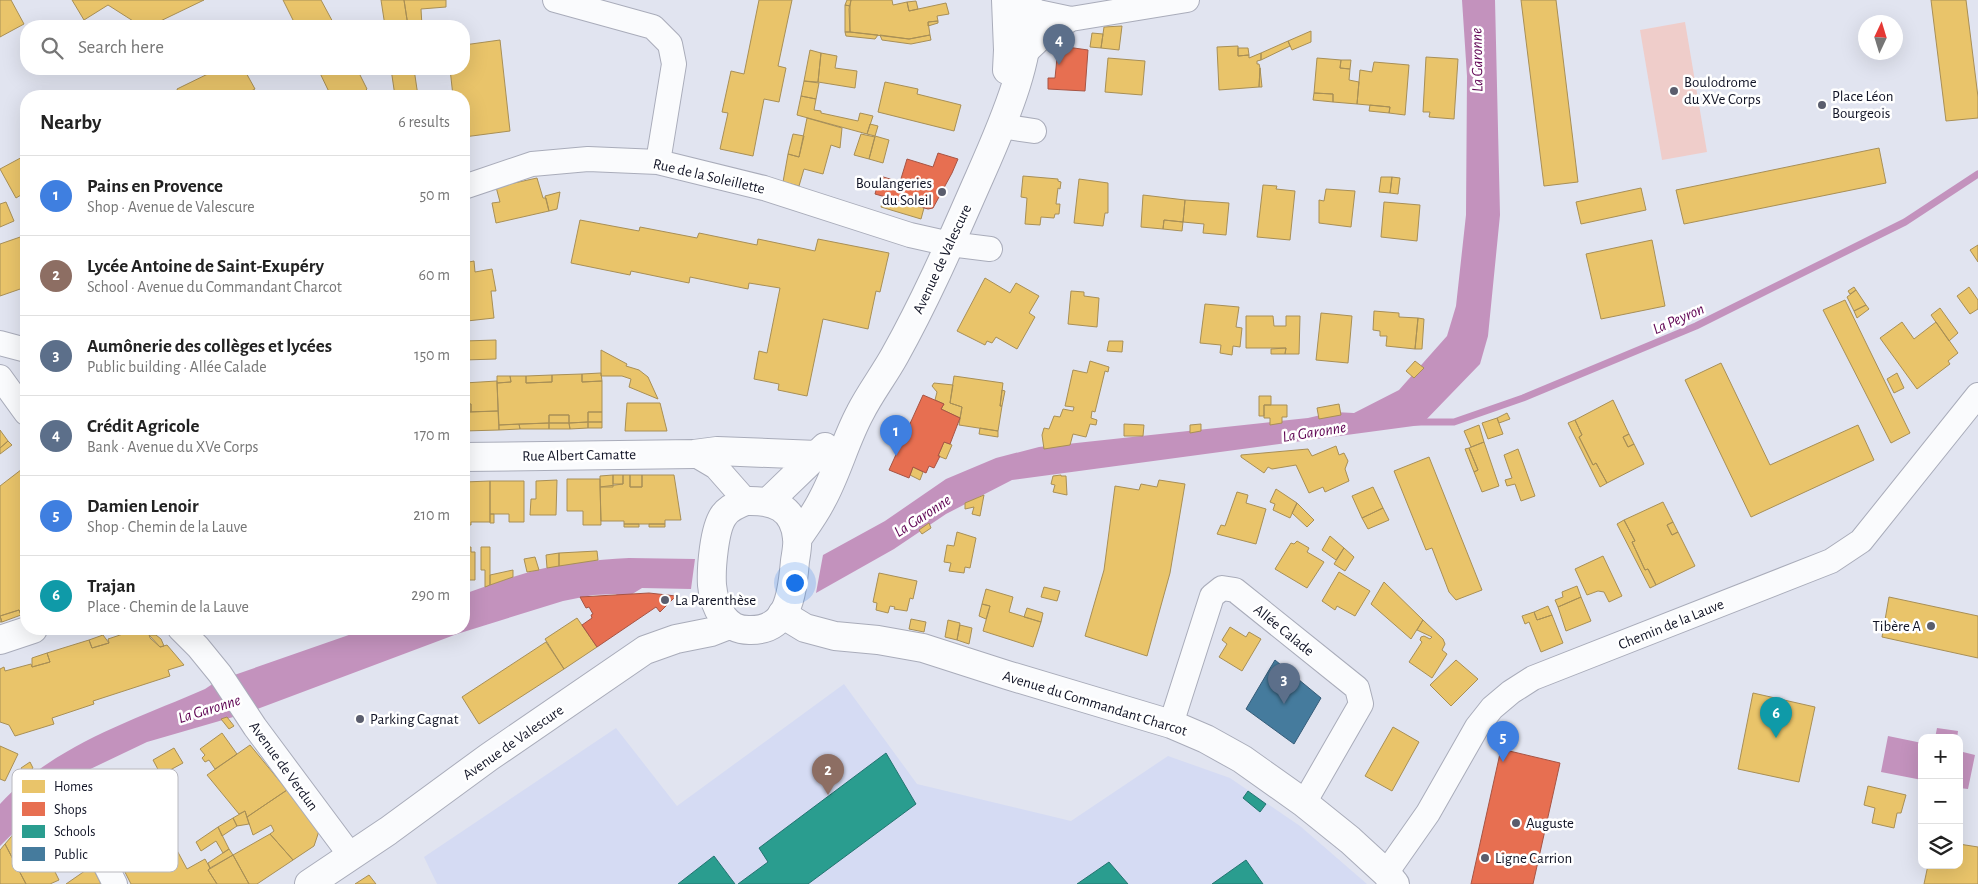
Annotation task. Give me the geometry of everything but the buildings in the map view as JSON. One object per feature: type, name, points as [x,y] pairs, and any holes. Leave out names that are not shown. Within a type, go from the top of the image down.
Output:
[{"type":"main road","name":"Avenue de Valescure","points":[[797,538],[822,500],[860,413],[895,355],[934,280],[1012,98],[1024,54],[1028,27],[1018,2]]},
{"type":"main road","points":[[1012,98],[1006,75],[1008,50],[1018,2]]},
{"type":"main road","name":"Avenue de Valescure","points":[[757,501],[817,455],[860,413]]},
{"type":"main road","name":"Rue Albert Camatte","points":[[470,457],[694,454],[717,451],[817,455]]},
{"type":"main road","points":[[757,501],[784,510],[789,517],[797,538],[792,592],[789,604],[782,614],[771,626],[757,630],[742,630],[729,625],[718,611],[712,585],[714,551],[718,529],[724,515],[733,506],[757,501]]},
{"type":"main road","name":"Avenue du Commandant Charcot","points":[[782,614],[805,628],[835,636],[878,640],[924,648],[1171,724],[1242,759],[1304,803],[1350,840],[1391,878]]},
{"type":"main road","name":"Avenue de Valescure","points":[[309,884],[352,856],[489,757],[645,650],[676,639],[711,632],[729,625]]},
{"type":"main road","points":[[0,640],[20,633]]},
{"type":"street","points":[[555,0],[653,27],[670,44],[674,64],[658,162]]},
{"type":"street","points":[[1018,2],[1054,17],[1071,19],[1187,0]]},
{"type":"street","points":[[1024,54],[1044,35],[1071,19]]},
{"type":"street","points":[[1000,126],[1034,131]]},
{"type":"street","name":"Rue de la Soleillette","points":[[470,185],[532,164],[588,159],[658,162],[764,188],[910,235],[950,244],[990,249]]},
{"type":"street","points":[[0,343],[20,348]]},
{"type":"street","points":[[0,377],[20,405]]},
{"type":"street","name":"Chemin de la Lauve","points":[[1391,878],[1477,727],[1492,708],[1511,692],[1533,678],[1831,560],[1861,541],[1978,395]]},
{"type":"street","points":[[694,454],[716,467],[757,501]]},
{"type":"street","name":"Allée Calade","points":[[1171,724],[1212,596],[1222,588],[1235,590],[1357,688],[1361,704],[1304,803]]},
{"type":"street","name":"Avenue de Verdun","points":[[186,635],[198,646],[220,674],[255,727],[352,856]]},
{"type":"street","points":[[109,872],[115,884]]},
{"type":"shaded area","name":"Boulodrome du XVe Corps","points":[[1685,22],[1707,152],[1662,160],[1640,30]]},
{"type":"shaded area","points":[[844,684],[917,784],[1071,821],[1168,756],[1230,778],[1300,826],[1367,884],[437,884],[424,857],[616,728],[677,806]]},
{"type":"water","name":"La Garonne","points":[[1462,0],[1495,0],[1500,215],[1488,336],[1480,364],[1421,425],[1012,480],[946,514],[894,549],[816,593],[823,555],[885,521],[946,479],[996,458],[1039,447],[1308,418],[1334,412],[1354,413],[1399,390],[1447,336],[1456,306],[1466,215],[1467,76]]},
{"type":"water","points":[[629,558],[695,559],[691,589],[642,588],[621,601],[616,594],[593,595],[563,601],[470,630],[470,592],[538,570],[590,561]]},
{"type":"water","name":"La Garonne","points":[[349,635],[454,635],[247,713],[147,742],[90,769],[41,769],[96,736],[205,689],[217,681]]},
{"type":"water","points":[[1937,728],[1958,731],[1958,734],[1936,734]]},
{"type":"water","points":[[1888,736],[1918,742],[1918,779],[1881,772]]},
{"type":"water","points":[[1963,752],[1975,755],[1968,789],[1963,788]]},
{"type":"water","points":[[12,792],[12,834],[0,846],[0,804]]},
{"type":"waterway","name":"La Peyron","points":[[1415,422],[1454,422],[1523,398],[1696,326],[1905,222],[1978,174]]},
{"type":"place","name":"Crédit Agricole","points":[[1059,65]]},
{"type":"place","name":"Boulodrome du XVe Corps","points":[[1674,91]]},
{"type":"place","name":"Place Léon Bourgeois","points":[[1822,105]]},
{"type":"place","name":"Boulangeries du Soleil","points":[[942,192]]},
{"type":"place","name":"Pains en Provence","points":[[896,456]]},
{"type":"place","name":"La Parenthèse","points":[[665,600]]},
{"type":"place","name":"Tibère A","points":[[1931,626]]},
{"type":"place","name":"Aumônerie des collèges et lycées","points":[[1284,704]]},
{"type":"place","name":"Parking Cagnat","points":[[360,719]]},
{"type":"place","name":"Trajan","points":[[1776,738]]},
{"type":"place","name":"Damien Lenoir","points":[[1503,762]]},
{"type":"place","name":"Lycée Antoine de Saint-Exupéry","points":[[828,795]]},
{"type":"place","name":"Auguste","points":[[1516,823]]},
{"type":"place","name":"Ligne Carrion","points":[[1485,858]]}]
